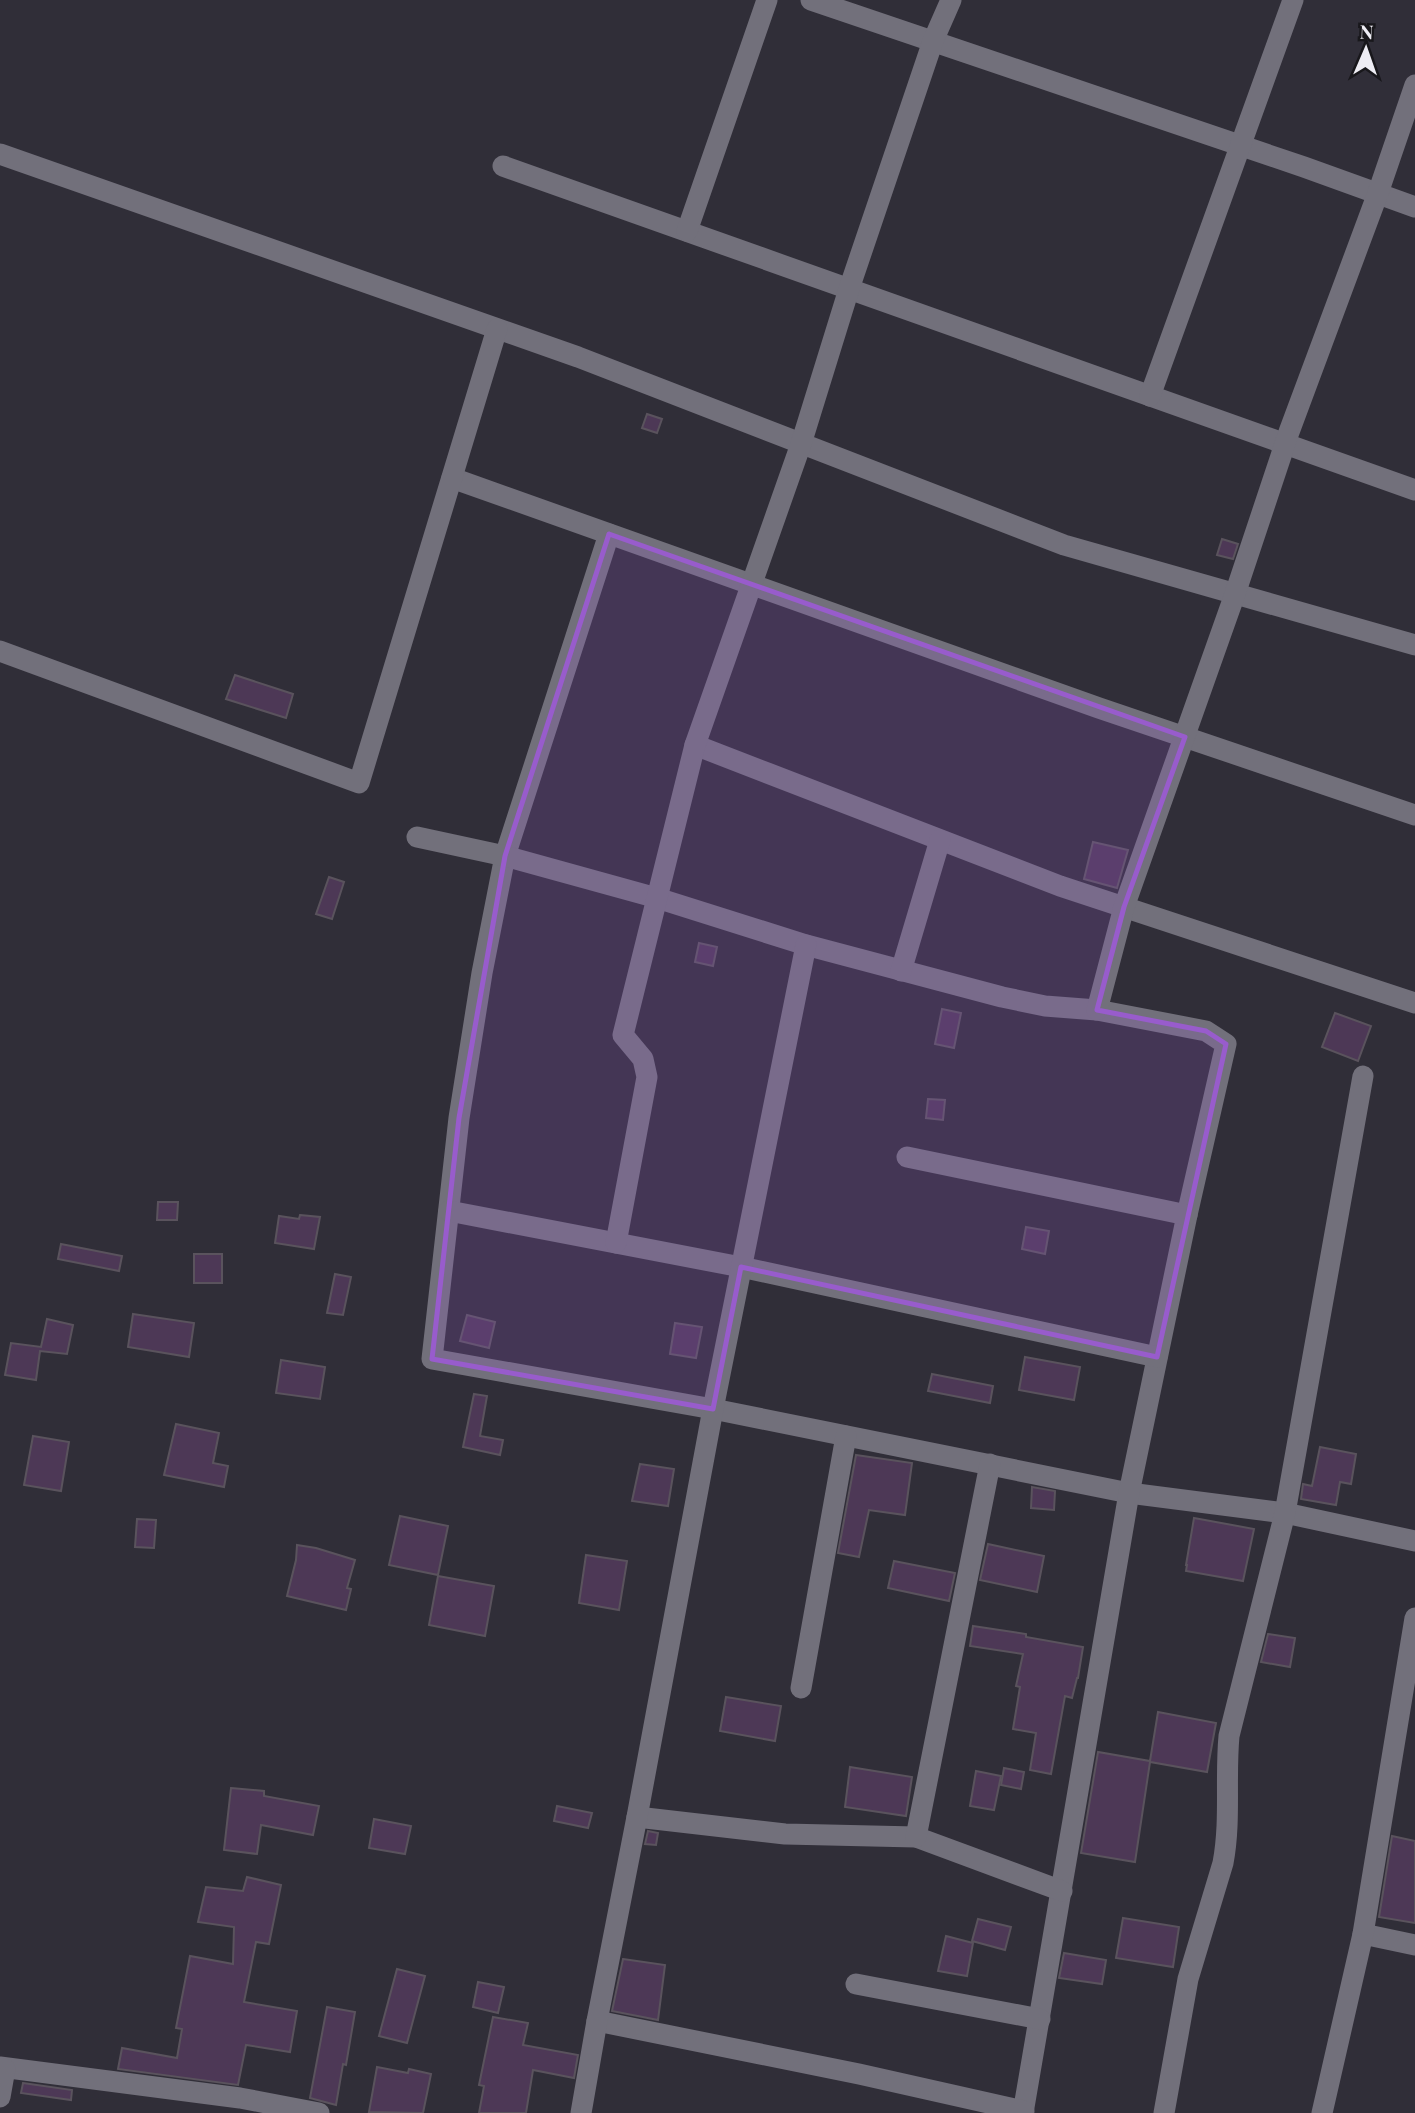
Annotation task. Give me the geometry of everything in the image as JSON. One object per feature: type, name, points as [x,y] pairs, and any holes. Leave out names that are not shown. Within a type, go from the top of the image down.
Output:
[{"type":"street","points":[[687,231],[767,0]]},
{"type":"street","points":[[811,0],[1415,206]]},
{"type":"street","points":[[616,1243],[647,1077],[643,1059],[624,1035],[695,745],[801,444],[849,289],[933,41],[951,0]]},
{"type":"street","points":[[1150,396],[1293,0]]},
{"type":"street","points":[[1097,1010],[1124,907],[1285,444],[1415,85]]},
{"type":"street","points":[[0,154],[578,357],[1064,545],[1415,645]]},
{"type":"street","points":[[503,166],[1415,490]]},
{"type":"street","points":[[0,651],[359,783],[497,329]]},
{"type":"street","points":[[452,478],[1185,737],[1415,815]]},
{"type":"street","points":[[609,534],[505,856],[481,973],[460,1118],[432,1359],[713,1409],[1129,1493],[1285,1513],[1415,1541]]},
{"type":"street","points":[[695,745],[1060,886],[1415,1003]]},
{"type":"street","points":[[417,837],[505,856],[657,898],[806,945],[1002,997],[1045,1006],[1097,1010],[1206,1031],[1226,1044],[1129,1493],[1024,2112],[859,2074],[597,2021]]},
{"type":"street","points":[[901,971],[940,840]]},
{"type":"street","points":[[581,2113],[713,1409],[806,945]]},
{"type":"street","points":[[1164,2113],[1188,1979],[1227,1843],[1226,1765],[1229,1736],[1285,1513],[1363,1076]]},
{"type":"street","points":[[907,1157],[1187,1215]]},
{"type":"street","points":[[449,1211],[741,1267],[1157,1357]]},
{"type":"street","points":[[801,1688],[846,1436]]},
{"type":"street","points":[[916,1837],[990,1464]]},
{"type":"street","points":[[1322,2113],[1363,1934],[1415,1618]]},
{"type":"street","points":[[637,1817],[785,1834],[916,1837],[1062,1891]]},
{"type":"street","points":[[1363,1934],[1415,1945]]},
{"type":"street","points":[[856,1984],[1040,2019]]},
{"type":"street","points":[[0,2097],[3,2068],[240,2098],[319,2113]]},
{"type":"highlighted area","points":[[609,534],[1185,737],[1124,907],[1097,1010],[1206,1031],[1226,1044],[1157,1357],[741,1267],[713,1409],[432,1359],[459,1118],[505,856]]},
{"type":"building","points":[[647,414],[662,419],[657,433],[642,428]]},
{"type":"building","points":[[1222,539],[1238,544],[1233,559],[1217,555]]},
{"type":"building","points":[[235,675],[293,694],[286,718],[226,699]]},
{"type":"building","points":[[1093,842],[1128,850],[1117,888],[1084,879]]},
{"type":"building","points":[[329,877],[344,882],[332,919],[316,914]]},
{"type":"building","points":[[699,943],[717,947],[713,966],[695,962]]},
{"type":"building","points":[[942,1009],[961,1013],[954,1048],[935,1044]]},
{"type":"building","points":[[1335,1013],[1371,1026],[1358,1061],[1322,1047]]},
{"type":"building","points":[[928,1099],[945,1100],[943,1120],[926,1118]]},
{"type":"building","points":[[158,1202],[178,1202],[177,1220],[157,1220]]},
{"type":"building","points":[[300,1215],[320,1217],[314,1249],[275,1243],[279,1216],[299,1219]]},
{"type":"building","points":[[1026,1227],[1049,1231],[1045,1254],[1022,1249]]},
{"type":"building","points":[[61,1244],[122,1256],[119,1271],[58,1259]]},
{"type":"building","points":[[194,1254],[222,1254],[222,1283],[194,1283]]},
{"type":"building","points":[[335,1274],[351,1277],[343,1315],[327,1313]]},
{"type":"building","points":[[133,1314],[194,1323],[189,1357],[128,1347]]},
{"type":"building","points":[[467,1315],[495,1322],[489,1348],[460,1341]]},
{"type":"building","points":[[47,1319],[73,1325],[67,1354],[40,1351],[36,1380],[5,1375],[11,1343],[41,1347]]},
{"type":"building","points":[[675,1323],[702,1327],[696,1358],[670,1354]]},
{"type":"building","points":[[1025,1357],[1080,1367],[1074,1400],[1019,1390]]},
{"type":"building","points":[[281,1360],[325,1367],[320,1399],[276,1393]]},
{"type":"building","points":[[932,1374],[993,1386],[990,1403],[928,1391]]},
{"type":"building","points":[[474,1394],[487,1396],[480,1436],[503,1440],[500,1455],[463,1447]]},
{"type":"building","points":[[176,1424],[219,1433],[213,1463],[228,1466],[224,1487],[164,1475]]},
{"type":"building","points":[[33,1436],[69,1442],[61,1491],[24,1485]]},
{"type":"building","points":[[1320,1447],[1356,1454],[1351,1484],[1340,1482],[1336,1505],[1301,1499],[1303,1484],[1312,1486]]},
{"type":"building","points":[[856,1455],[912,1463],[905,1515],[869,1510],[859,1557],[838,1553]]},
{"type":"building","points":[[640,1464],[674,1469],[668,1506],[632,1501]]},
{"type":"building","points":[[1032,1487],[1055,1491],[1054,1510],[1031,1508]]},
{"type":"building","points":[[400,1516],[448,1526],[438,1575],[389,1565]]},
{"type":"building","points":[[1194,1518],[1254,1529],[1243,1581],[1186,1571]]},
{"type":"building","points":[[137,1519],[156,1520],[154,1548],[135,1547]]},
{"type":"building","points":[[988,1544],[1044,1556],[1037,1592],[980,1580]]},
{"type":"building","points":[[297,1545],[355,1560],[347,1588],[351,1589],[346,1610],[287,1596]]},
{"type":"building","points":[[586,1555],[627,1561],[619,1610],[579,1603]]},
{"type":"building","points":[[894,1561],[955,1573],[949,1601],[888,1588]]},
{"type":"building","points":[[438,1576],[494,1586],[485,1636],[429,1625]]},
{"type":"building","points":[[973,1626],[1083,1647],[1072,1698],[1065,1696],[1051,1774],[1030,1770],[1036,1733],[1013,1729],[1020,1687],[1016,1686],[1023,1654],[970,1646]]},
{"type":"building","points":[[1268,1634],[1295,1638],[1290,1667],[1261,1662]]},
{"type":"building","points":[[726,1697],[781,1706],[775,1741],[720,1731]]},
{"type":"building","points":[[1158,1712],[1216,1723],[1207,1772],[1150,1762],[1135,1862],[1081,1853],[1098,1752],[1150,1761]]},
{"type":"building","points":[[850,1767],[912,1777],[906,1816],[845,1807]]},
{"type":"building","points":[[1004,1768],[1024,1772],[1021,1789],[1001,1785]]},
{"type":"building","points":[[976,1771],[1001,1776],[994,1810],[970,1806]]},
{"type":"building","points":[[231,1788],[264,1791],[264,1796],[319,1806],[313,1835],[261,1825],[257,1854],[224,1850]]},
{"type":"building","points":[[557,1806],[592,1813],[588,1828],[554,1821]]},
{"type":"building","points":[[374,1819],[411,1826],[405,1854],[369,1848]]},
{"type":"building","points":[[648,1831],[658,1833],[656,1845],[645,1844]]},
{"type":"building","points":[[1392,1836],[1415,1841],[1415,1923],[1379,1917]]},
{"type":"building","points":[[247,1877],[281,1885],[269,1944],[256,1942],[244,2002],[297,2011],[290,2052],[246,2045],[238,2085],[118,2069],[122,2048],[177,2058],[182,2029],[176,2028],[190,1956],[233,1964],[234,1927],[198,1922],[206,1887],[243,1891]]},
{"type":"building","points":[[1123,1918],[1179,1927],[1173,1967],[1116,1958]]},
{"type":"building","points":[[978,1919],[1011,1927],[1005,1950],[972,1941]]},
{"type":"building","points":[[946,1936],[973,1943],[967,1976],[938,1971]]},
{"type":"building","points":[[1064,1953],[1106,1960],[1102,1984],[1059,1978]]},
{"type":"building","points":[[623,1959],[665,1965],[658,2020],[612,2011]]},
{"type":"building","points":[[397,1969],[425,1976],[407,2043],[379,2036]]},
{"type":"building","points":[[478,1982],[504,1987],[498,2013],[473,2007]]},
{"type":"building","points":[[327,2007],[355,2012],[336,2105],[310,2098]]},
{"type":"building","points":[[493,2017],[528,2023],[523,2045],[578,2055],[574,2078],[533,2070],[526,2113],[479,2113],[484,2086],[479,2085]]},
{"type":"building","points":[[377,2067],[408,2073],[409,2069],[431,2074],[423,2113],[369,2112]]},
{"type":"building","points":[[23,2083],[72,2090],[71,2100],[21,2093]]}]
